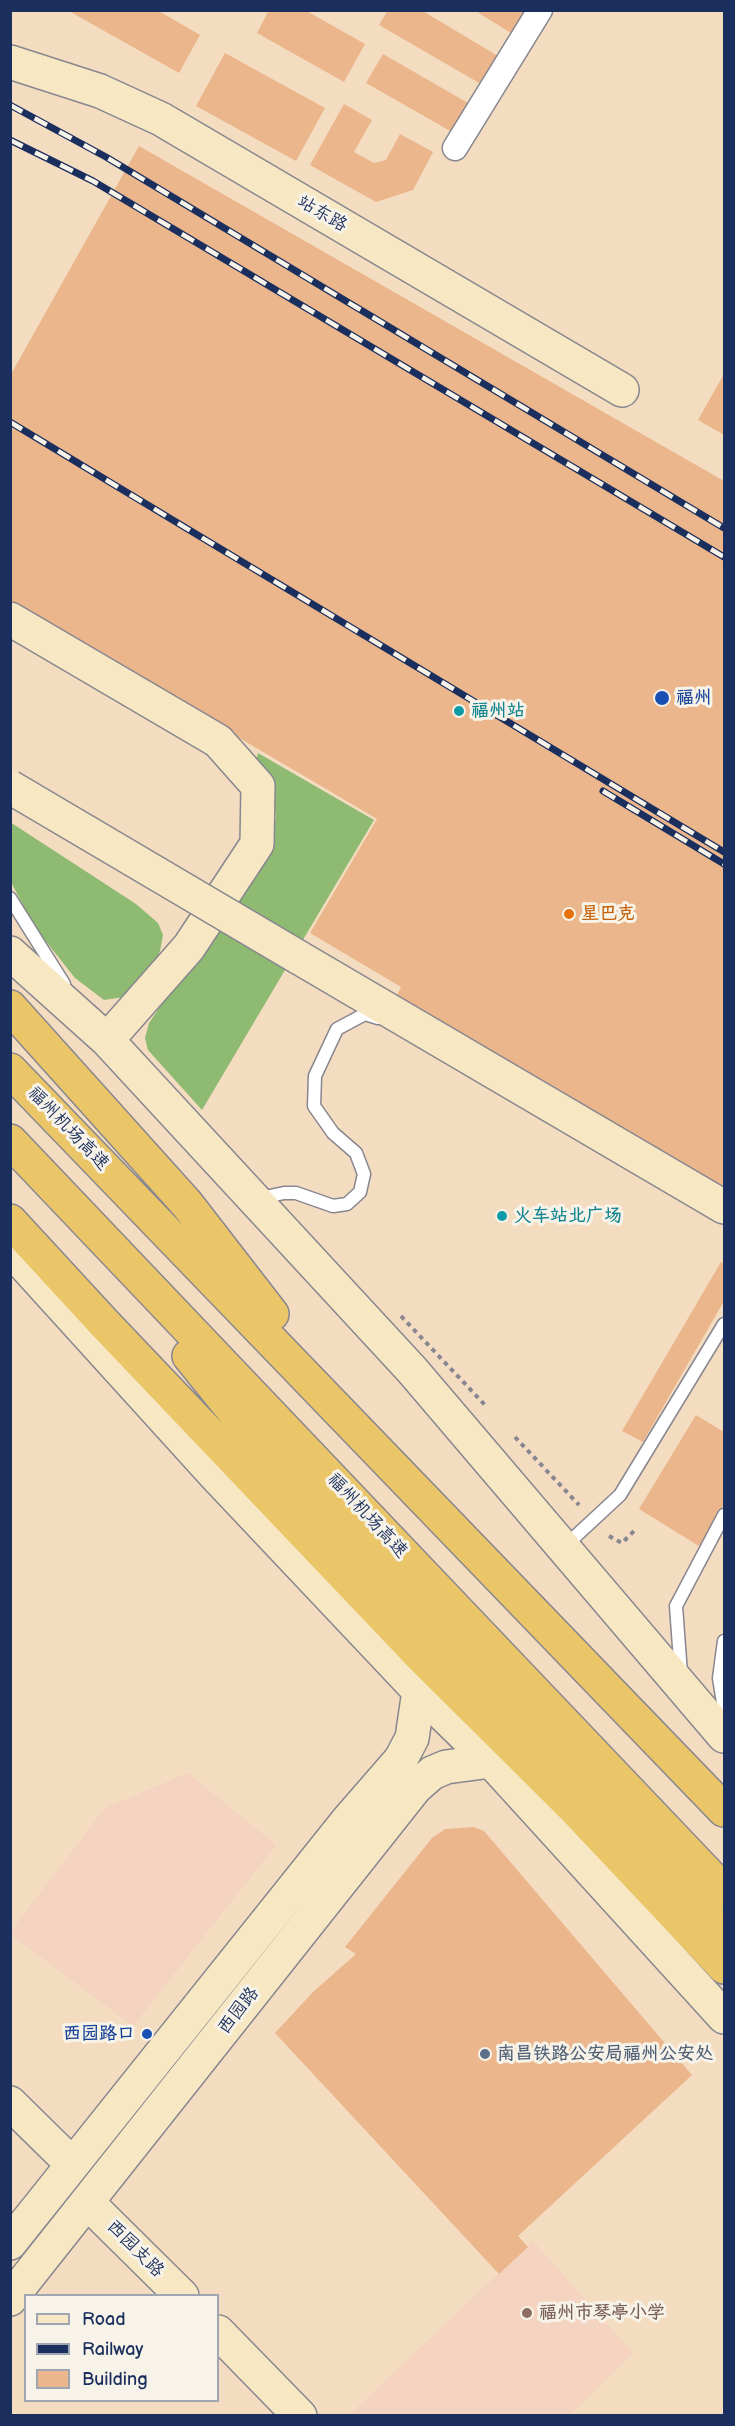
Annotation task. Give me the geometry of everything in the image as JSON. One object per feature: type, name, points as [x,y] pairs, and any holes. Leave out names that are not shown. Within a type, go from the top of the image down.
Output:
[{"type":"highway","points":[[10,1007],[187,1204],[368,1440]]},
{"type":"highway","name":"福州机场高速","points":[[10,1070],[724,1810]]},
{"type":"highway","name":"福州机场高速","points":[[10,1141],[724,1891]]},
{"type":"highway","points":[[39,1170],[277,1465],[529,1721],[724,1934]]},
{"type":"highway","points":[[10,1221],[418,1653],[573,1807],[724,1967]]},
{"type":"main road","points":[[10,51],[106,83],[161,119]]},
{"type":"main road","name":"站东路","points":[[10,62],[100,91],[161,119],[622,390]]},
{"type":"main road","points":[[10,619],[218,741],[258,786],[257,844],[189,947],[107,1040]]},
{"type":"main road","points":[[10,787],[724,1207]]},
{"type":"main road","points":[[10,953],[107,1040],[412,1370],[724,1736]]},
{"type":"main road","points":[[10,972],[107,1040]]},
{"type":"main road","points":[[10,1249],[215,1475],[419,1691],[491,1761],[724,2017]]},
{"type":"main road","name":"西园路","points":[[10,2243],[348,1821],[401,1759],[411,1738],[419,1691]]},
{"type":"main road","name":"西园路","points":[[10,2299],[415,1788],[432,1773],[446,1767],[491,1761]]},
{"type":"main road","points":[[10,2103],[72,2164]]},
{"type":"main road","name":"西园支路","points":[[88,2203],[181,2294]]},
{"type":"main road","points":[[219,2333],[300,2415]]},
{"type":"street","points":[[455,148],[540,10]]},
{"type":"lane","points":[[10,898],[51,966],[107,1040]]},
{"type":"lane","points":[[254,1199],[296,1193],[333,1206],[347,1204],[360,1192],[364,1174],[356,1153],[333,1133],[314,1106],[315,1076],[337,1029],[365,1014],[400,1025],[684,1199]]},
{"type":"lane","points":[[563,1548],[620,1495],[724,1324]]},
{"type":"lane","points":[[682,1687],[676,1606],[724,1515]]},
{"type":"lane","points":[[724,1641],[719,1678],[724,1709]]},
{"type":"path","points":[[515,1437],[579,1505]]},
{"type":"path","points":[[609,1536],[621,1543],[636,1529]]},
{"type":"shaded area","points":[[188,1773],[276,1845],[133,2026],[11,1935],[11,1931],[105,1808]]},
{"type":"shaded area","name":"福州市琴亭小学","points":[[533,2241],[633,2353],[570,2415],[348,2416]]},
{"type":"green space","points":[[258,753],[374,820],[202,1110],[148,1050],[145,1038],[149,1023],[268,846],[276,818],[274,799],[256,760]]},
{"type":"green space","points":[[10,822],[136,904],[158,923],[163,935],[160,951],[150,973],[124,997],[104,1000],[75,978],[33,925],[11,882]]},
{"type":"building","points":[[67,10],[157,10],[200,35],[179,73]]},
{"type":"building","points":[[269,10],[305,10],[365,44],[344,82],[257,33]]},
{"type":"building","points":[[388,10],[421,10],[503,59],[486,87],[379,25]]},
{"type":"building","points":[[474,10],[529,10],[514,35]]},
{"type":"building","points":[[225,53],[325,108],[296,161],[196,106]]},
{"type":"building","points":[[383,54],[475,107],[459,136],[366,83]]},
{"type":"building","points":[[344,104],[372,120],[354,152],[374,163],[386,160],[400,134],[433,152],[413,190],[376,202],[310,165]]},
{"type":"building","name":"福州站","points":[[139,146],[724,481],[724,1212],[391,1007],[401,987],[310,933],[377,819],[10,603],[10,376]]},
{"type":"building","points":[[724,374],[724,435],[698,420]]},
{"type":"building","points":[[721,1262],[724,1264],[724,1301],[643,1442],[622,1431]]},
{"type":"building","points":[[696,1415],[724,1432],[724,1504],[699,1546],[639,1509]]},
{"type":"building","name":"南昌铁路公安局福州公安处","points":[[474,1827],[484,1831],[692,2075],[518,2236],[528,2247],[499,2274],[275,2033],[313,1992],[356,1954],[345,1947],[432,1838],[445,1829]]},
{"type":"railway","points":[[10,105],[106,157],[724,528]]},
{"type":"railway","points":[[10,140],[93,181],[724,557]]},
{"type":"railway","points":[[10,422],[724,852]]},
{"type":"railway","points":[[603,791],[724,864]]},
{"type":"place","name":"福州","points":[[662,698]]},
{"type":"place","name":"福州站","points":[[459,711]]},
{"type":"place","name":"星巴克","points":[[569,914]]},
{"type":"place","name":"火车站北广场","points":[[502,1216]]},
{"type":"place","name":"西园路口","points":[[147,2034]]},
{"type":"place","name":"南昌铁路公安局福州公安处","points":[[485,2054]]},
{"type":"place","name":"福州市琴亭小学","points":[[527,2313]]}]
